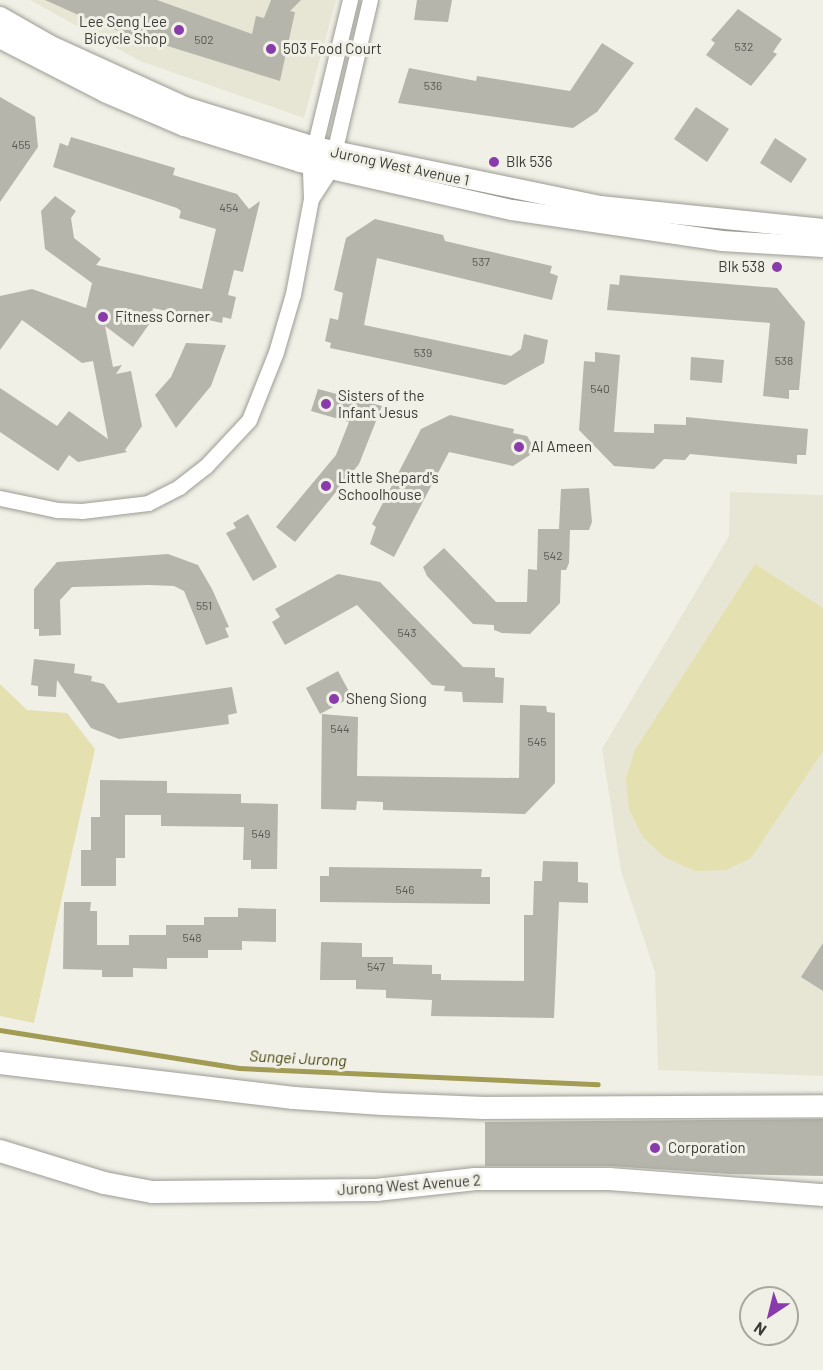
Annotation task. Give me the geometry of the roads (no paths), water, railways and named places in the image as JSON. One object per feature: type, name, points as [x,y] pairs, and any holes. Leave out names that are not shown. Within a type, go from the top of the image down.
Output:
[{"type":"main road","points":[[0,1063],[294,1098],[383,1104],[485,1108],[823,1106]]},
{"type":"main road","name":"Jurong West Avenue 2","points":[[0,1150],[104,1183],[152,1192],[376,1190],[475,1179],[609,1179],[823,1195]]},
{"type":"street","points":[[0,498],[57,510],[81,511],[148,502],[179,488],[229,445],[249,420],[276,352],[293,294],[310,199],[312,156],[350,0]]},
{"type":"street","points":[[310,199],[333,161],[370,0]]},
{"type":"street","name":"Jurong West Avenue 1","points":[[0,17],[50,45],[186,107],[312,156]]},
{"type":"street","name":"Jurong West Avenue 1","points":[[0,38],[107,93],[184,126],[333,161],[512,210],[722,241],[823,247]]},
{"type":"street","name":"Jurong West Avenue 1","points":[[333,161],[600,206],[823,229]]},
{"type":"waterway","name":"Sungei Jurong","points":[[0,1030],[239,1068],[598,1084]]},
{"type":"place","name":"Lee Seng Lee Bicycle Shop","points":[[179,30]]},
{"type":"place","name":"503 Food Court","points":[[271,49]]},
{"type":"place","name":"Blk 536","points":[[494,162]]},
{"type":"place","name":"Blk 538","points":[[777,267]]},
{"type":"place","name":"Fitness Corner","points":[[103,317]]},
{"type":"place","name":"Sisters of the Infant Jesus","points":[[326,404]]},
{"type":"place","name":"Al Ameen","points":[[519,447]]},
{"type":"place","name":"Little Shepard's Schoolhouse","points":[[326,486]]},
{"type":"place","name":"Sheng Siong","points":[[334,699]]},
{"type":"place","name":"Corporation","points":[[655,1148]]}]
